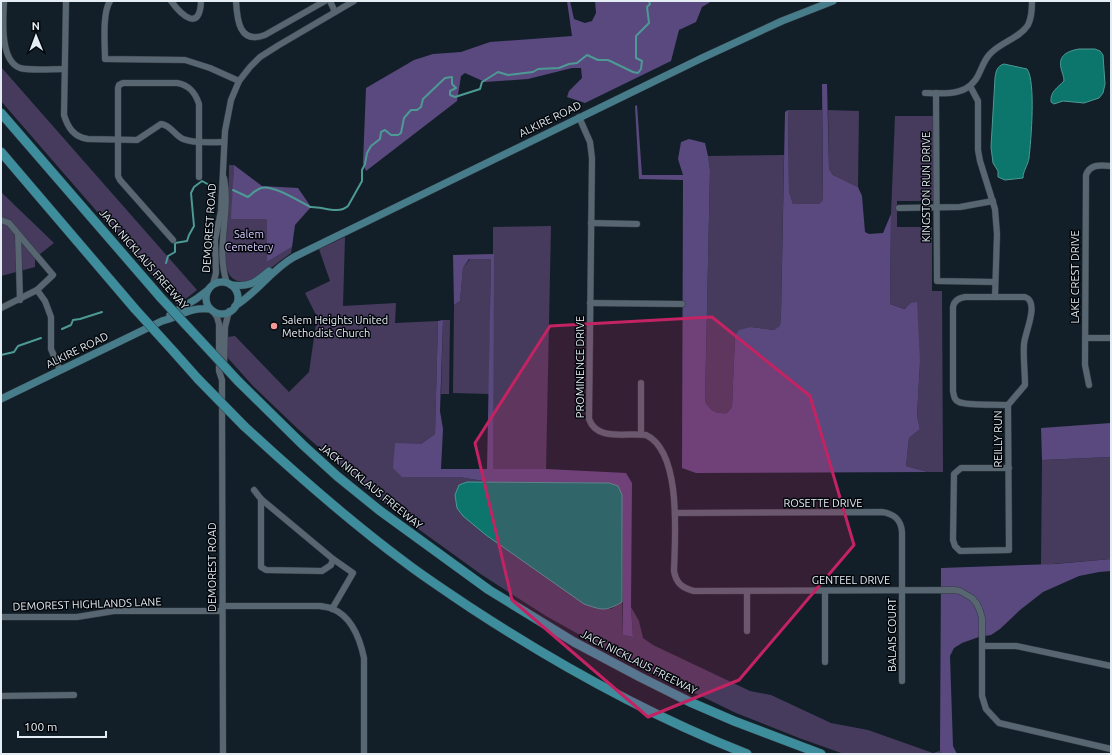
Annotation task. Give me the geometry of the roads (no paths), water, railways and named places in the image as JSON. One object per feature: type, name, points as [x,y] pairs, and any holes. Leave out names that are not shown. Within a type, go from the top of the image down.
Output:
[{"type":"highway","name":"JACK NICKLAUS FREEWAY","points":[[1,113],[162,298],[238,381],[303,445],[337,476],[379,510],[489,590],[574,642],[640,678],[690,702],[734,721],[821,754]]},
{"type":"highway","points":[[1,152],[135,309],[198,380],[244,426],[333,506],[380,544],[504,630],[560,664],[685,728],[747,754]]},
{"type":"main road","name":"ALKIRE ROAD","points":[[229,284],[244,286],[252,284],[273,268],[294,257],[579,117],[751,35],[812,8],[833,1]]},
{"type":"main road","name":"ALKIRE ROAD","points":[[235,306],[252,294],[281,265]]},
{"type":"main road","points":[[220,282],[229,284],[235,290],[237,296],[235,306],[229,311],[220,313],[212,310],[206,300],[206,294],[211,287],[220,282]]},
{"type":"main road","name":"ALKIRE ROAD","points":[[162,321],[196,299],[211,287]]},
{"type":"main road","name":"ALKIRE ROAD","points":[[1,399],[162,321],[171,319],[194,308],[212,310]]},
{"type":"street","points":[[4,1],[2,44],[5,55],[9,61],[14,66],[22,68],[64,69]]},
{"type":"street","points":[[66,1],[64,115],[70,130],[81,138],[137,140],[161,124],[167,126],[182,139],[199,142],[224,142]]},
{"type":"street","points":[[110,1],[107,5],[105,21],[105,59],[185,60],[210,68],[239,81]]},
{"type":"street","points":[[171,1],[178,10],[188,18],[193,19],[197,18],[200,14],[201,1]]},
{"type":"street","points":[[236,1],[239,24],[244,32],[255,37],[265,35],[325,1]]},
{"type":"street","points":[[330,1],[335,12]]},
{"type":"street","name":"DEMOREST ROAD","points":[[211,287],[216,276],[215,240],[220,211],[224,142],[228,110],[234,90],[247,70],[260,57],[354,1]]},
{"type":"street","points":[[925,93],[957,92],[970,86],[977,79],[989,55],[1025,29],[1032,14],[1032,1]]},
{"type":"street","points":[[173,240],[118,176],[119,85],[122,83],[185,84],[194,93],[199,104],[199,177]]},
{"type":"street","points":[[970,86],[978,100],[978,150],[995,209],[997,234],[995,297],[965,297],[954,302],[953,391],[954,398],[958,402],[965,404],[1008,405]]},
{"type":"street","name":"KINGSTON RUN DRIVE","points":[[936,93],[936,281],[995,282]]},
{"type":"street","name":"PROMINENCE DRIVE","points":[[579,117],[587,133],[592,149],[588,414],[594,428],[603,433],[641,434],[646,435],[656,441],[673,483],[675,513],[674,571],[675,578],[680,585]]},
{"type":"street","name":"LAKE CREST DRIVE","points":[[1089,386],[1085,365],[1086,175],[1089,169],[1095,166],[1111,166]]},
{"type":"street","name":"DEMOREST ROAD","points":[[223,172],[227,192],[222,240],[222,260],[229,284]]},
{"type":"street","points":[[899,208],[966,206],[993,201]]},
{"type":"street","points":[[1,220],[9,223],[53,275],[37,290],[20,300],[1,308]]},
{"type":"street","points":[[591,223],[637,224]]},
{"type":"street","points":[[18,234],[20,300]]},
{"type":"street","points":[[37,290],[45,301],[51,317],[51,349],[60,370]]},
{"type":"street","name":"REILLY RUN","points":[[995,297],[1025,297],[1031,302],[1031,321],[1024,344],[1025,385],[1008,405],[1009,468],[1009,550],[960,551],[955,546],[953,540],[954,474],[961,468],[1009,468]]},
{"type":"street","points":[[590,303],[682,304]]},
{"type":"street","name":"DEMOREST ROAD","points":[[212,310],[217,317],[219,324],[219,371],[222,380]]},
{"type":"street","name":"DEMOREST ROAD","points":[[223,754],[222,380],[224,371],[225,327],[229,311]]},
{"type":"street","points":[[1086,338],[1111,338]]},
{"type":"street","points":[[641,383],[641,434]]},
{"type":"street","points":[[254,490],[261,499],[333,559],[353,573],[332,609],[341,614],[348,621],[361,642],[364,658],[364,754]]},
{"type":"street","points":[[261,499],[261,567],[263,569],[322,571],[331,565],[333,559]]},
{"type":"street","name":"ROSETTE DRIVE","points":[[675,513],[882,512],[892,515],[900,522],[902,527],[902,590]]},
{"type":"street","name":"GENTEEL DRIVE","points":[[680,585],[686,589],[694,591],[954,590],[965,594],[972,598],[977,604],[982,618],[982,696],[986,709],[999,723],[1111,749]]},
{"type":"street","name":"BALAIS COURT","points":[[902,590],[902,681]]},
{"type":"street","points":[[747,591],[747,631]]},
{"type":"street","points":[[824,591],[825,662]]},
{"type":"street","name":"DEMOREST HIGHLANDS LANE","points":[[1,617],[77,617],[114,611],[222,608],[309,606],[332,609]]},
{"type":"street","points":[[982,646],[1016,646],[1111,666]]},
{"type":"street","points":[[1,696],[74,695]]},
{"type":"waterway","points":[[233,190],[248,197],[261,188],[272,188],[310,207],[335,210],[344,209],[348,206],[362,181],[362,170],[367,153],[371,146],[380,139],[381,132],[385,130],[391,135],[398,135],[401,133],[404,118],[411,110],[417,110],[421,107],[423,99],[445,78],[452,77],[452,84],[456,88],[450,91],[450,95],[455,97],[480,89],[482,82],[498,72],[508,75],[533,72],[538,69],[559,68],[577,63],[587,55],[598,60],[608,60],[638,73],[641,69],[642,61],[636,58],[636,36],[649,23],[647,7],[650,4],[649,1]]},
{"type":"waterway","points":[[166,263],[168,256],[175,252],[175,243],[187,241],[194,226],[191,193],[194,187],[202,181],[211,186]]},
{"type":"waterway","points":[[62,329],[71,325],[73,320],[102,312]]},
{"type":"waterway","points":[[1,355],[14,352],[18,346],[41,338]]},
{"type":"place","name":"Salem Heights United Methodist Church","points":[[274,326]]},
{"type":"park label","name":"Salem Cemetery","points":[[249,240]]}]
